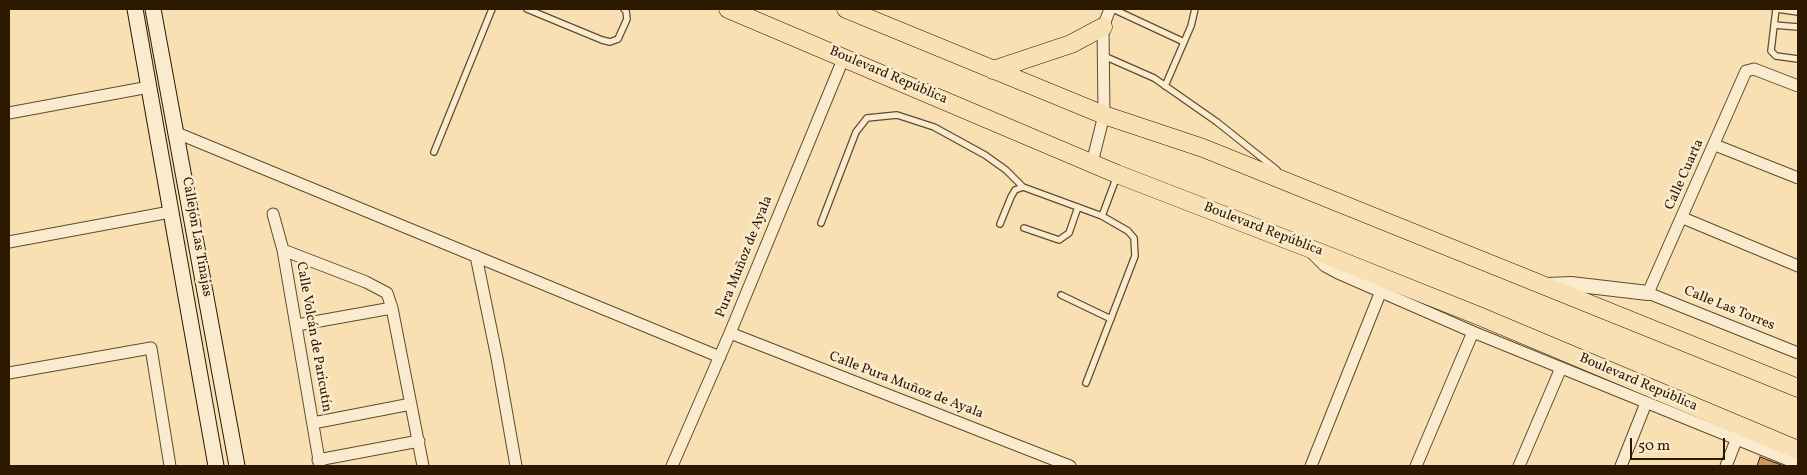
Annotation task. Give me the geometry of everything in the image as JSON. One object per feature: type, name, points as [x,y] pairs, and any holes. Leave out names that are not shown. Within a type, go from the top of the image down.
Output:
[{"type":"main road","name":"Callejón Las Tinajas","points":[[135,9],[216,466]]},
{"type":"main road","name":"Callejón Las Tinajas","points":[[153,9],[237,466]]},
{"type":"main road","name":"Boulevard República","points":[[728,9],[1117,174],[1479,316],[1798,450]]},
{"type":"main road","points":[[846,9],[1104,115],[1203,148],[1798,388]]},
{"type":"main road","points":[[993,70],[1070,44],[1103,27]]},
{"type":"street","points":[[1092,163],[1104,115],[1103,27],[1112,9]]},
{"type":"street","name":"Pura Muñoz de Ayala","points":[[672,466],[720,357],[844,57]]},
{"type":"street","name":"Calle Cuarta","points":[[1648,293],[1683,218],[1745,74],[1748,70],[1754,69],[1798,86]]},
{"type":"street","points":[[9,113],[149,87]]},
{"type":"street","points":[[177,133],[720,357]]},
{"type":"street","points":[[1715,145],[1798,178]]},
{"type":"street","points":[[9,242],[170,212]]},
{"type":"street","name":"Calle Volcán de Paricutín","points":[[273,214],[283,250],[319,463]]},
{"type":"street","points":[[1683,218],[1798,266]]},
{"type":"street","points":[[1306,247],[1325,266],[1473,332],[1798,464]]},
{"type":"street","points":[[283,250],[366,282],[387,293],[392,308],[423,466]]},
{"type":"street","points":[[476,256],[497,358],[516,466]]},
{"type":"street","points":[[1544,286],[1571,284],[1648,293]]},
{"type":"street","points":[[1311,466],[1381,291]]},
{"type":"street","name":"Calle Las Torres","points":[[1648,293],[1798,353]]},
{"type":"street","points":[[296,325],[392,308]]},
{"type":"street","points":[[1416,466],[1473,332]]},
{"type":"street","name":"Calle Pura Muñoz de Ayala","points":[[730,333],[1070,466]]},
{"type":"street","points":[[9,372],[151,348],[170,466]]},
{"type":"street","points":[[1519,466],[1561,368]]},
{"type":"street","points":[[1621,466],[1646,403]]},
{"type":"street","points":[[313,424],[411,404]]},
{"type":"street","points":[[1726,466],[1737,438]]},
{"type":"street","points":[[319,463],[419,441]]},
{"type":"lane","points":[[434,152],[492,9]]},
{"type":"lane","points":[[527,9],[610,42],[618,39],[627,19],[624,9]]},
{"type":"lane","points":[[1112,9],[1184,42]]},
{"type":"lane","points":[[1165,86],[1193,21],[1195,9]]},
{"type":"lane","points":[[1798,12],[1776,9],[1771,51],[1776,56],[1798,59]]},
{"type":"lane","points":[[1774,24],[1798,27]]},
{"type":"lane","points":[[1104,56],[1154,78],[1217,122],[1295,186]]},
{"type":"lane","points":[[821,223],[856,132],[867,118],[897,116],[934,127],[985,155],[1006,170],[1023,187],[1102,216],[1128,231],[1134,238],[1136,247],[1131,268],[1086,383]]},
{"type":"lane","points":[[1102,216],[1117,174]]},
{"type":"lane","points":[[1000,224],[1015,190],[1023,187]]},
{"type":"lane","points":[[1024,228],[1058,240],[1069,233],[1078,207]]},
{"type":"lane","points":[[1061,295],[1111,319]]},
{"type":"building","points":[[1760,457],[1784,466],[1757,466]]}]
